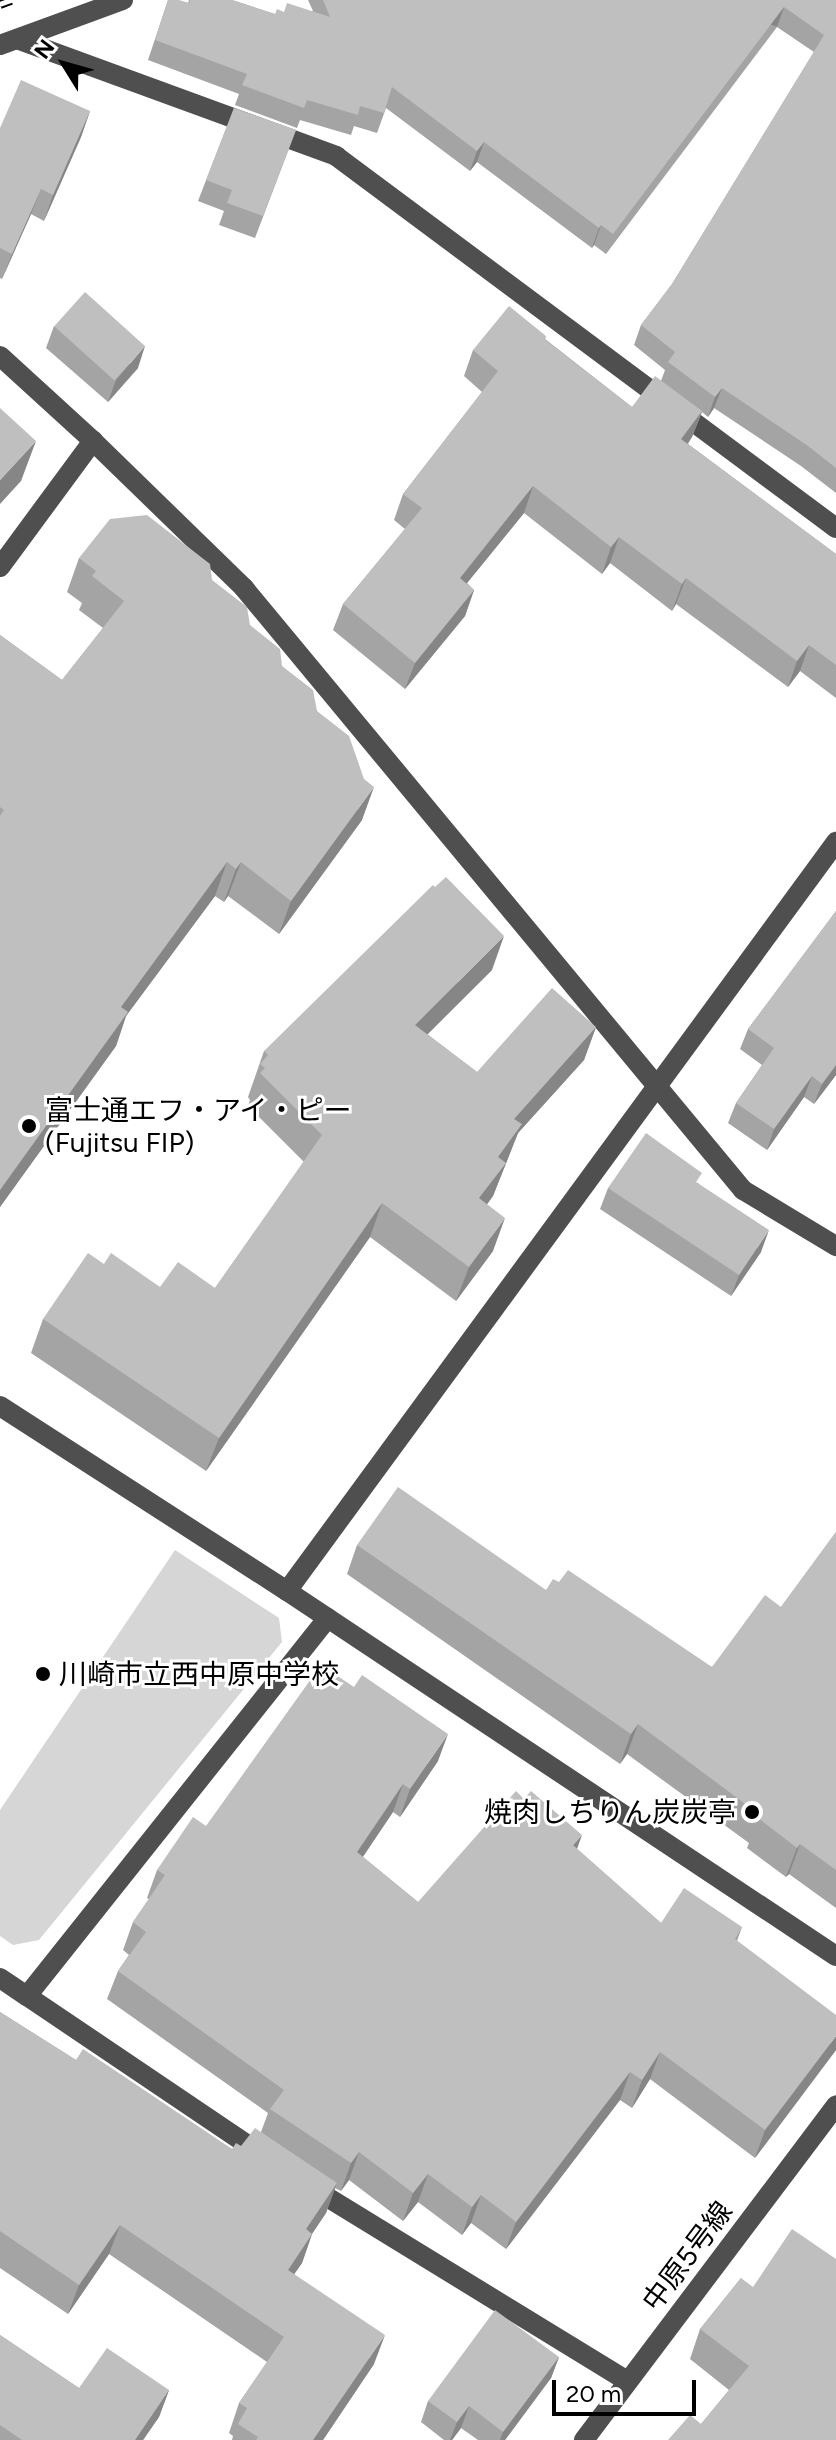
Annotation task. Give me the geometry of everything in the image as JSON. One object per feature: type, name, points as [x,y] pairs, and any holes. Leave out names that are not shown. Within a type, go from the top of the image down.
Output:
[{"type":"street","points":[[8,42],[123,0]]},
{"type":"street","points":[[8,42],[336,156],[836,528]]},
{"type":"street","points":[[0,356],[93,441],[244,588],[743,1190],[836,1246]]},
{"type":"street","points":[[0,567],[93,441]]},
{"type":"street","points":[[287,1591],[836,842]]},
{"type":"street","points":[[0,1406],[287,1591],[836,1956]]},
{"type":"street","points":[[27,1996],[328,1618]]},
{"type":"street","points":[[0,1978],[292,2174],[627,2381]]},
{"type":"street","name":"中原5号線","points":[[584,2440],[836,2105]]},
{"type":"shaded area","points":[[175,1550],[279,1618],[282,1642],[39,1940],[13,1945],[0,1936],[0,1810]]},
{"type":"building","points":[[168,0],[189,3],[190,0],[232,0],[275,14],[277,9],[284,12],[287,3],[330,17],[323,0],[836,0],[836,468],[722,388],[715,397],[668,362],[675,352],[641,325],[672,284],[824,35],[784,7],[613,234],[601,225],[599,228],[484,142],[477,151],[392,87],[384,113],[360,106],[358,115],[307,100],[304,108],[242,85],[247,74],[155,40]]},
{"type":"building","points":[[21,80],[90,111],[53,195],[41,189],[12,254],[0,248],[0,128]]},
{"type":"building","points":[[234,108],[296,130],[263,216],[227,203],[232,190],[206,180]]},
{"type":"building","points":[[85,292],[145,346],[114,380],[54,326]]},
{"type":"building","points":[[509,306],[546,336],[544,339],[632,407],[655,376],[702,411],[681,439],[836,554],[836,665],[809,645],[797,661],[686,578],[682,584],[619,537],[611,547],[533,486],[460,578],[474,590],[415,663],[343,604],[422,508],[403,494],[498,371],[473,350]]},
{"type":"building","points":[[0,408],[36,441],[0,480]]},
{"type":"building","points":[[147,515],[210,564],[212,580],[247,607],[250,625],[280,649],[282,666],[313,690],[317,711],[349,736],[364,779],[374,787],[291,901],[241,862],[236,869],[227,862],[121,1007],[128,1012],[0,1190],[0,816],[4,810],[0,807],[0,635],[62,680],[124,601],[92,576],[96,571],[79,558],[110,519]]},
{"type":"building","points":[[446,877],[504,936],[415,1025],[477,1072],[552,988],[596,1027],[514,1119],[522,1124],[498,1157],[506,1163],[479,1198],[505,1218],[469,1267],[382,1203],[219,1438],[43,1319],[88,1253],[104,1264],[111,1253],[160,1287],[178,1262],[215,1288],[322,1135],[260,1073],[265,1068],[260,1064],[268,1055],[264,1051],[433,885],[435,887]]},
{"type":"building","points":[[836,911],[836,1065],[822,1084],[812,1076],[774,1129],[736,1103],[774,1048],[748,1029]]},
{"type":"building","points":[[646,1133],[702,1173],[696,1182],[769,1230],[739,1275],[608,1188]]},
{"type":"building","points":[[398,1487],[546,1590],[553,1579],[559,1582],[568,1570],[712,1667],[765,1595],[781,1607],[836,1532],[836,1870],[800,1844],[797,1848],[758,1818],[760,1815],[638,1724],[631,1734],[357,1545]]},
{"type":"building","points":[[321,1665],[354,1687],[362,1675],[448,1734],[410,1789],[403,1784],[357,1852],[418,1902],[516,1791],[524,1799],[531,1791],[582,1835],[573,1845],[661,1923],[684,1888],[742,1927],[735,1939],[836,2015],[836,2036],[765,2130],[660,2052],[642,2080],[630,2072],[516,2222],[481,2195],[472,2207],[428,2174],[413,2193],[359,2152],[351,2163],[270,2109],[284,2090],[118,1971],[146,1932],[133,1922],[165,1875],[157,1870],[193,1817],[206,1826]]},
{"type":"building","points":[[0,2012],[76,2060],[83,2049],[232,2149],[236,2143],[241,2146],[255,2128],[337,2183],[306,2229],[312,2234],[288,2270],[385,2335],[313,2440],[256,2440],[258,2437],[238,2424],[247,2408],[239,2403],[284,2337],[120,2225],[79,2285],[0,2231]]},
{"type":"building","points":[[792,2229],[836,2259],[836,2440],[668,2440],[690,2415],[701,2424],[749,2366],[700,2329],[741,2278],[753,2287]]},
{"type":"building","points":[[495,2310],[559,2357],[503,2432],[469,2406],[457,2422],[428,2401]]},
{"type":"building","points":[[0,2335],[79,2388],[107,2348],[169,2390],[135,2440],[22,2440],[0,2425]]},
{"type":"railway","points":[[0,4],[11,0]]},
{"type":"place","name":"富士通エフ・アイ・ピー (Fujitsu FIP)","points":[[29,1126]]},
{"type":"place","name":"川崎市立西中原中学校","points":[[43,1674]]},
{"type":"place","name":"焼肉しちりん炭炭亭","points":[[752,1812]]}]
